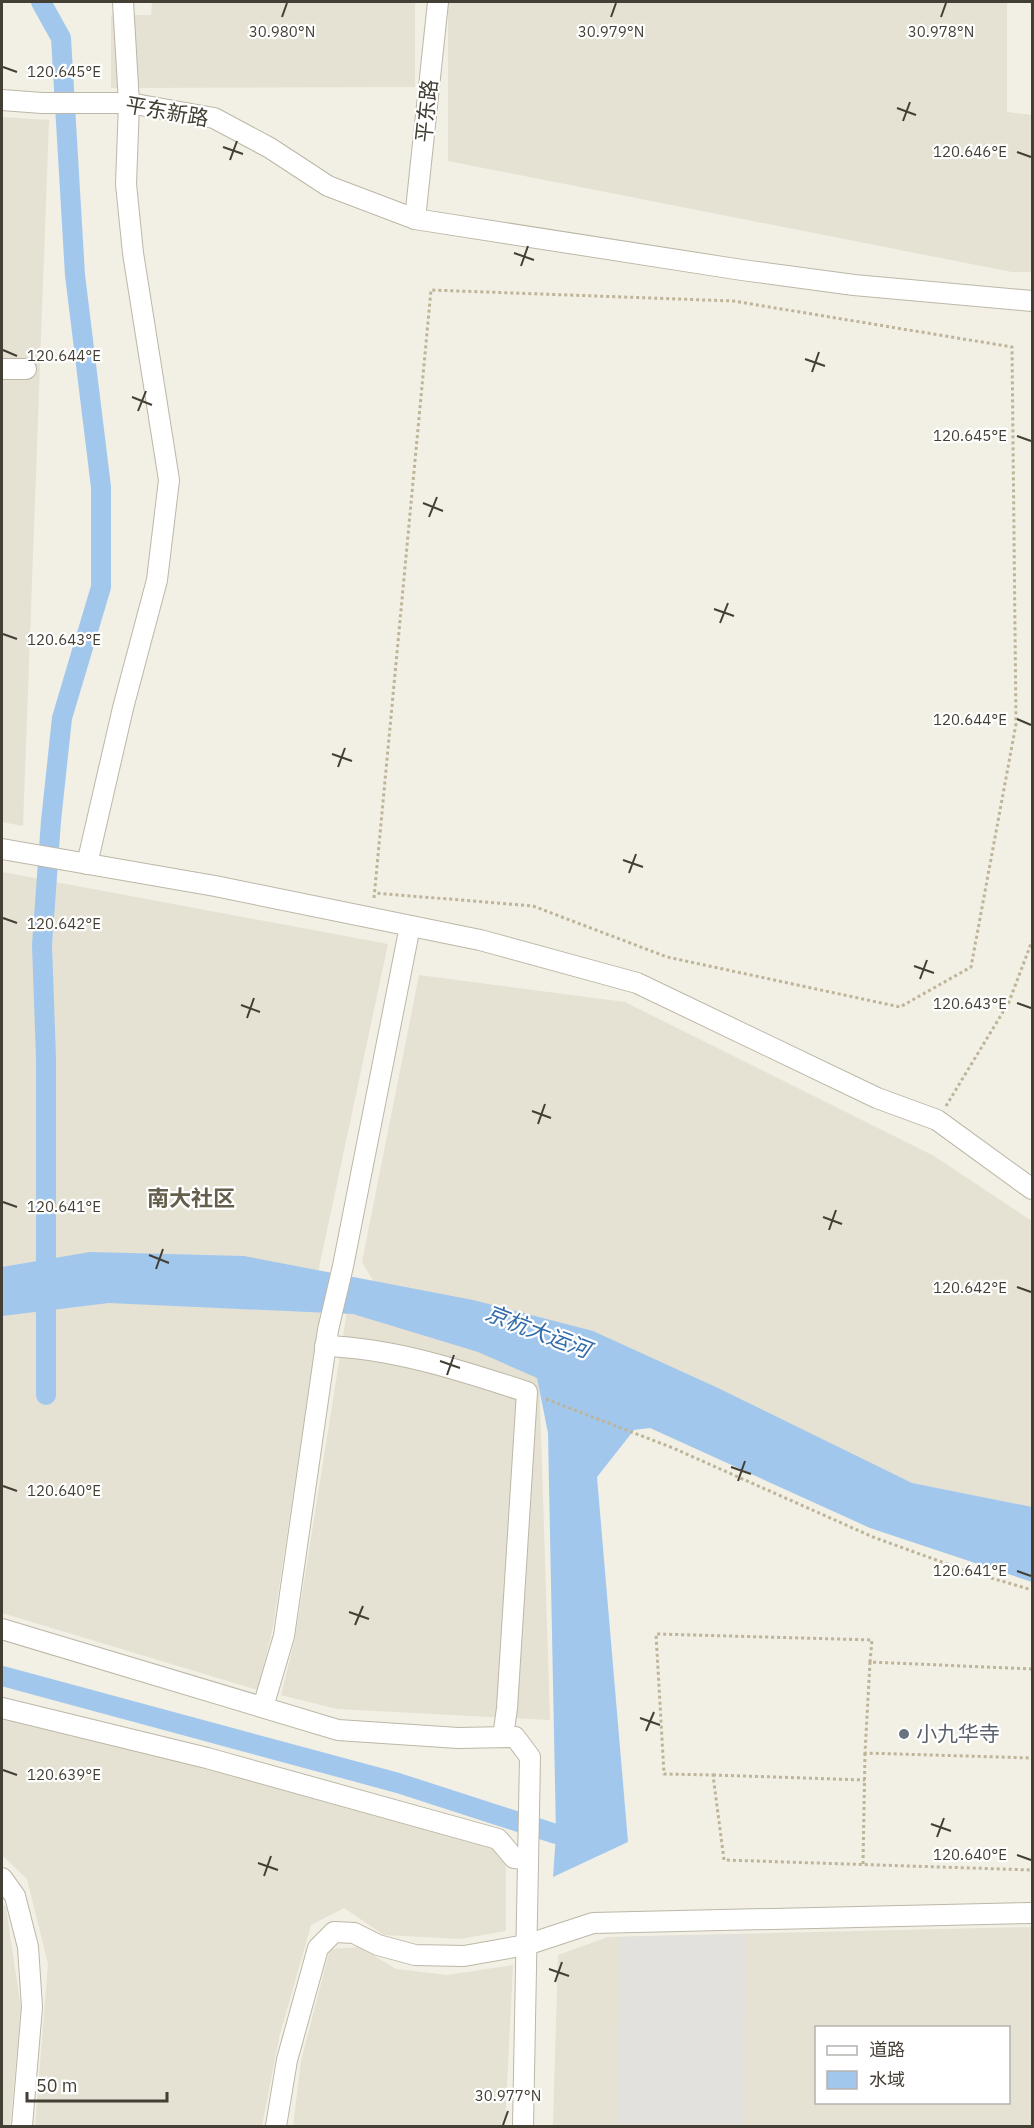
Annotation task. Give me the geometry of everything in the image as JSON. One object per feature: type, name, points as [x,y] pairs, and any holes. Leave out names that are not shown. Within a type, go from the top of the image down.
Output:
[{"type":"street","points":[[86,864],[123,708],[157,580],[169,480],[133,254],[126,184],[119,103],[123,2]]},
{"type":"street","name":"平东路","points":[[415,219],[438,2]]},
{"type":"street","name":"平东新路","points":[[2,100],[42,103],[119,103],[214,118],[270,148],[328,186],[415,219],[742,270],[854,285],[1032,301]]},
{"type":"street","points":[[2,369],[26,369]]},
{"type":"street","points":[[5,850],[215,886],[480,940],[637,983],[877,1098],[937,1120],[1032,1189]]},
{"type":"street","points":[[263,1707],[284,1635],[327,1338],[410,926]]},
{"type":"street","points":[[327,1338],[462,1371],[527,1392],[507,1708],[503,1737]]},
{"type":"street","points":[[2,1629],[338,1730],[459,1738],[515,1737],[530,1757],[523,2127]]},
{"type":"street","points":[[2,1708],[207,1758],[498,1839],[514,1858],[527,1859]]},
{"type":"street","points":[[2,1878],[15,1896],[28,1947],[32,2007],[22,2127]]},
{"type":"street","points":[[276,2127],[287,2060],[318,1948],[334,1932],[354,1933],[378,1945],[414,1955],[464,1956],[526,1945],[593,1923],[1032,1913]]},
{"type":"path","points":[[372,918],[431,290],[733,301],[1012,347],[1016,724],[971,967],[900,1007],[667,957],[533,906],[375,893]]},
{"type":"path","points":[[937,1120],[1009,1002],[1032,941]]},
{"type":"path","points":[[546,1399],[673,1448],[873,1537],[961,1569],[1032,1590]]},
{"type":"path","points":[[863,1864],[872,1640],[656,1634],[664,1774],[865,1780]]},
{"type":"path","points":[[870,1662],[1032,1670]]},
{"type":"path","points":[[866,1753],[1032,1758]]},
{"type":"path","points":[[713,1775],[724,1860],[1032,1870]]},
{"type":"shaded area","points":[[152,2],[415,2],[415,87],[111,88],[111,15],[151,15]]},
{"type":"shaded area","points":[[448,2],[1007,2],[1007,112],[1032,115],[1032,272],[1012,272],[448,161]]},
{"type":"shaded area","points":[[2,117],[49,120],[23,826],[2,822]]},
{"type":"shaded area","points":[[2,872],[388,944],[316,1282],[2,1276]]},
{"type":"shaded area","points":[[419,975],[625,1002],[934,1156],[1032,1221],[1032,1519],[901,1491],[379,1291],[362,1262]]},
{"type":"shaded area","points":[[77,1292],[322,1302],[273,1627],[258,1690],[2,1613],[2,1306]]},
{"type":"shaded area","points":[[348,1305],[539,1370],[550,1720],[337,1709],[281,1695],[295,1639]]},
{"type":"shaded area","points":[[2,1698],[506,1834],[506,1931],[460,1939],[384,1935],[344,1908],[311,1925],[279,2038],[262,2126],[35,2126],[48,1964],[27,1879],[2,1855]]},
{"type":"shaded area","points":[[2,1903],[6,1907],[21,2009],[10,2126],[2,2126]]},
{"type":"shaded area","points":[[1032,1927],[1032,2126],[553,2126],[558,1955],[608,1937]]},
{"type":"shaded area","points":[[746,1934],[743,2126],[617,2126],[620,1937]]},
{"type":"shaded area","points":[[359,1947],[396,1969],[447,1975],[513,1965],[505,2126],[293,2126],[301,2061],[330,1949]]},
{"type":"water","name":"京杭大运河","points":[[90,1252],[244,1256],[473,1300],[593,1331],[718,1388],[912,1483],[1032,1507],[1032,1582],[870,1528],[650,1428],[634,1430],[597,1477],[628,1842],[553,1877],[556,1834],[548,1433],[537,1378],[478,1352],[353,1314],[109,1303],[2,1316],[2,1267]]},
{"type":"waterway","points":[[41,2],[61,38],[75,275],[101,487],[101,587],[62,718],[51,821],[42,945],[46,1058],[46,1395]]},
{"type":"waterway","points":[[2,1676],[398,1783],[556,1834],[579,1826],[579,1824]]},
{"type":"place","name":"小九华寺","points":[[904,1734]]},
{"type":"district","name":"南大社区","points":[[191,1198]]}]
